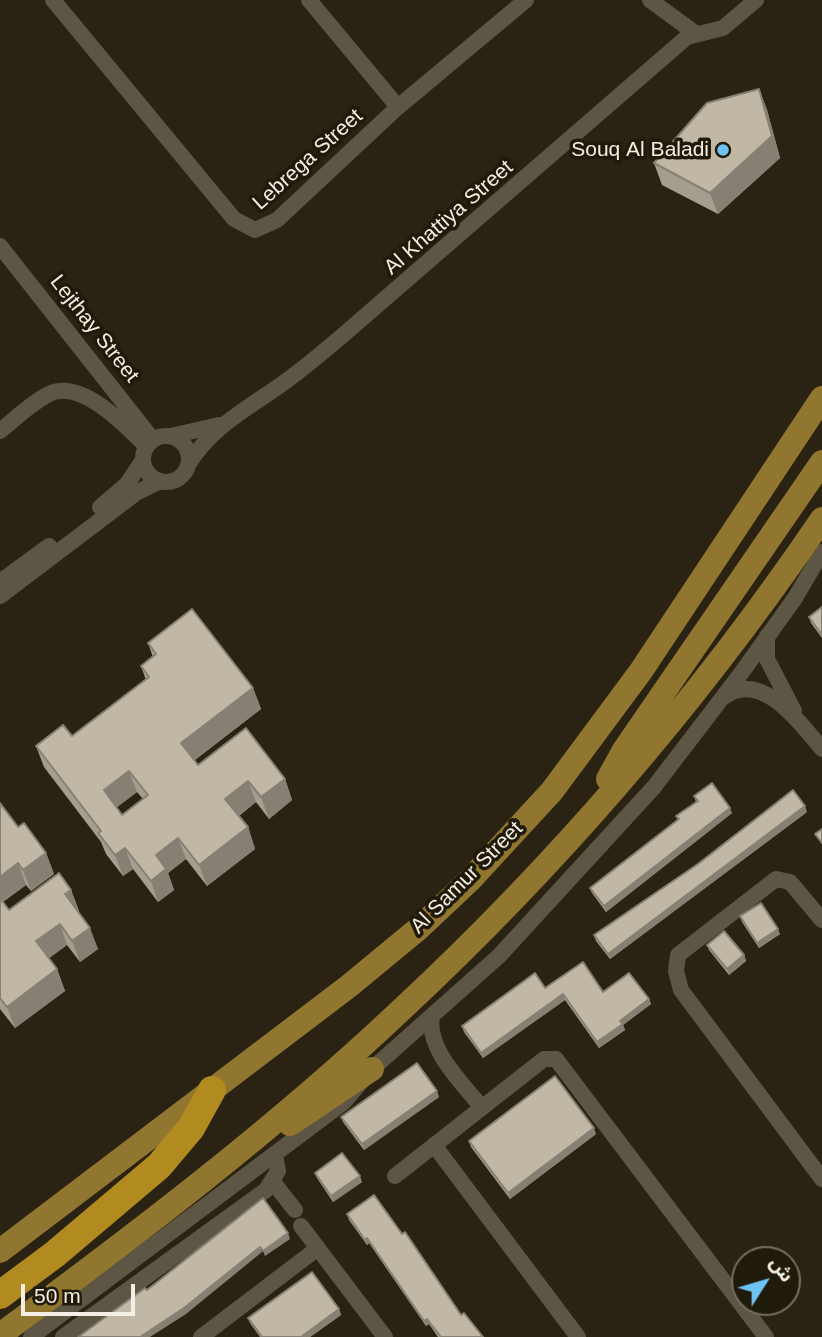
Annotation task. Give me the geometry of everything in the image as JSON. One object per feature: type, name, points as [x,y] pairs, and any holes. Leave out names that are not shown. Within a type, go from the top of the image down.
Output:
[{"type":"highway","points":[[0,1295],[55,1254],[159,1166],[191,1128],[212,1090]]},
{"type":"main road","name":"Al Samur Street","points":[[5,1244],[212,1090],[418,929],[470,880],[552,791],[641,671],[822,398]]},
{"type":"main road","points":[[587,820],[624,750],[822,462]]},
{"type":"main road","points":[[0,1335],[232,1157],[398,1014],[470,944],[587,820],[656,738],[771,593],[822,519]]},
{"type":"main road","points":[[232,1157],[286,1127],[372,1069]]},
{"type":"street","name":"Lebrega Street","points":[[53,0],[234,219],[247,228],[271,225],[398,107],[526,0]]},
{"type":"street","points":[[309,0],[398,107]]},
{"type":"street","points":[[650,0],[695,33],[723,28],[756,0]]},
{"type":"street","name":"Al Khattiya Street","points":[[188,464],[203,443],[222,424],[284,383],[342,337],[695,33]]},
{"type":"street","name":"Lejthay Street","points":[[0,246],[147,449]]},
{"type":"street","points":[[0,431],[48,394],[62,391],[82,396],[104,408],[147,449],[148,473],[160,481]]},
{"type":"street","name":"Al Khattiya Street","points":[[171,436],[222,424]]},
{"type":"street","points":[[0,582],[111,499],[133,476],[147,449],[171,436],[184,444],[188,464],[174,480],[160,481],[136,493],[0,596]]},
{"type":"street","points":[[31,1337],[350,1097],[372,1069],[499,956],[654,787],[795,598],[822,552]]},
{"type":"street","points":[[767,636],[767,659],[798,719]]},
{"type":"street","points":[[721,700],[731,692],[745,690],[780,702],[822,749]]},
{"type":"street","points":[[822,920],[790,882],[776,879],[678,955],[676,971],[681,990],[822,1179]]},
{"type":"street","points":[[432,1016],[431,1031],[435,1046],[482,1108]]},
{"type":"street","points":[[403,1042],[435,1046]]},
{"type":"street","points":[[395,1176],[544,1059],[556,1059],[766,1337]]},
{"type":"street","points":[[434,1145],[578,1337]]},
{"type":"street","points":[[63,1337],[274,1182],[278,1171],[275,1155]]},
{"type":"street","points":[[274,1182],[295,1210]]},
{"type":"street","points":[[301,1226],[385,1337]]},
{"type":"street","points":[[201,1337],[318,1248]]},
{"type":"building","points":[[759,89],[772,136],[710,193],[654,163],[707,103]]},
{"type":"building","points":[[822,607],[822,635],[809,617]]},
{"type":"building","points":[[192,609],[253,688],[181,743],[198,765],[246,728],[285,779],[261,797],[248,781],[225,799],[248,827],[199,865],[178,838],[156,855],[166,869],[151,881],[125,848],[115,855],[98,833],[101,831],[36,746],[63,725],[72,736],[149,677],[141,666],[156,654],[148,643]],"holes":[[[129,771],[148,795],[122,815],[104,790]]]},
{"type":"building","points":[[712,783],[730,808],[604,906],[590,888],[679,819],[676,816],[698,801],[694,796]]},
{"type":"building","points":[[793,790],[805,806],[608,954],[594,935],[698,864]]},
{"type":"building","points":[[0,803],[18,827],[24,823],[46,853],[23,870],[18,863],[0,877]]},
{"type":"building","points":[[822,829],[822,843],[815,834]]},
{"type":"building","points":[[59,873],[71,890],[65,894],[90,928],[72,941],[60,924],[36,941],[57,969],[7,1007],[0,998],[0,898],[9,910]]},
{"type":"building","points":[[761,903],[778,929],[757,943],[740,916]]},
{"type":"building","points":[[724,931],[744,955],[727,969],[707,945]]},
{"type":"building","points":[[583,962],[603,992],[629,973],[649,999],[620,1021],[623,1024],[597,1042],[563,994],[481,1053],[462,1026],[535,973],[545,988]]},
{"type":"building","points":[[417,1063],[437,1091],[362,1144],[341,1117]]},
{"type":"building","points":[[555,1076],[594,1128],[508,1193],[469,1141]]},
{"type":"building","points":[[342,1153],[360,1176],[331,1196],[315,1173]]},
{"type":"building","points":[[374,1195],[402,1234],[405,1232],[461,1315],[464,1313],[483,1337],[441,1337],[427,1319],[424,1321],[367,1238],[365,1240],[347,1214]]},
{"type":"building","points":[[263,1198],[288,1233],[263,1251],[260,1247],[184,1308],[140,1337],[78,1337],[145,1288],[147,1290]]},
{"type":"building","points":[[312,1272],[339,1309],[301,1337],[262,1337],[248,1318]]},
{"type":"place","name":"Souq Al Baladi","points":[[723,150]]}]
